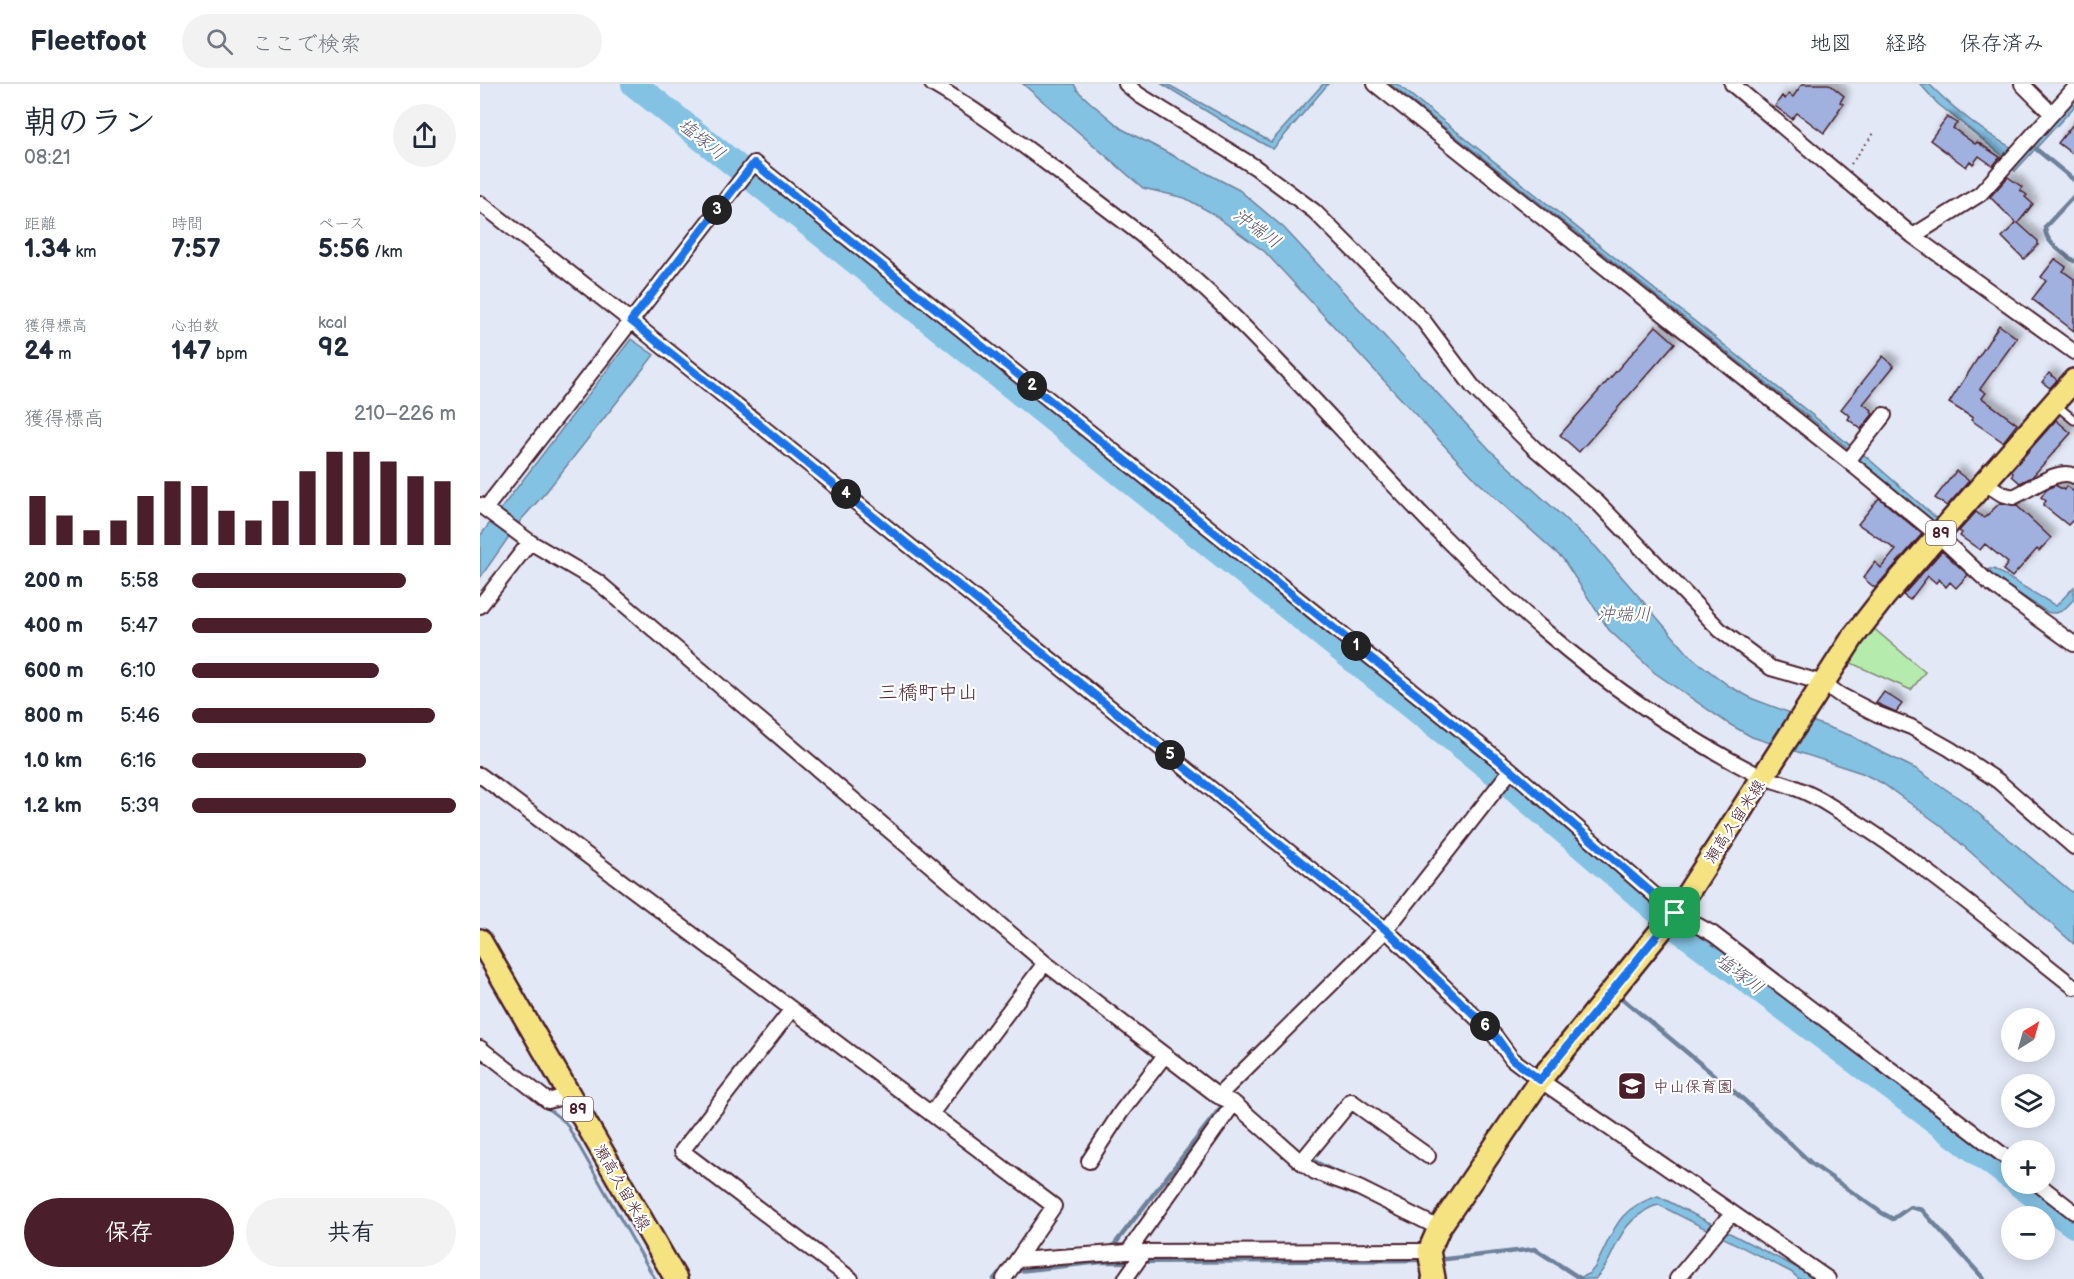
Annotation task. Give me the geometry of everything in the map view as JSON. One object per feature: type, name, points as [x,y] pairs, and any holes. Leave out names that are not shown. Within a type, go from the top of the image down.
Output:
[{"type":"main road","name":"瀬高久留米線","points":[[1433,1269],[1439,1228],[1540,1080],[1675,913],[1853,637],[1885,596],[2074,380]]},
{"type":"main road","name":"瀬高久留米線","points":[[480,940],[676,1279]]},
{"type":"street","points":[[932,84],[981,113],[1147,238],[1182,268],[1232,315],[1444,538],[1545,632],[1677,730],[1830,805],[1876,835],[1925,870],[2074,987]]},
{"type":"street","points":[[1126,84],[1139,95],[1256,167],[1314,211],[1422,319],[1473,387],[1534,448],[1598,503],[1720,630],[1771,668],[1911,727],[1950,748],[1998,781],[2074,847]]},
{"type":"street","points":[[1376,84],[1848,461],[1939,536],[1987,580],[2074,644]]},
{"type":"street","points":[[1731,84],[1913,236],[2074,352]]},
{"type":"street","points":[[2022,84],[2051,113]]},
{"type":"street","points":[[1913,236],[1980,194],[2074,89]]},
{"type":"street","points":[[1439,1228],[1359,1188],[1315,1172],[1301,1162],[1234,1103],[1218,1096],[1045,963],[598,582],[525,539],[486,510],[754,163],[1511,770],[1675,913],[1713,934],[2001,1154]]},
{"type":"street","points":[[480,203],[631,321],[1386,930],[1495,1035],[1512,1059],[1828,1279]]},
{"type":"street","points":[[1848,461],[1884,415]]},
{"type":"street","points":[[1984,483],[2002,494],[2013,496],[2060,473],[2069,473],[2074,476]]},
{"type":"street","points":[[480,606],[525,539]]},
{"type":"street","points":[[1218,1096],[1386,930],[1511,770]]},
{"type":"street","points":[[480,775],[1054,1206],[1004,1279]]},
{"type":"street","points":[[931,1114],[1045,963]]},
{"type":"street","points":[[792,1009],[682,1151],[850,1279]]},
{"type":"street","points":[[480,1048],[548,1101],[570,1095]]},
{"type":"street","points":[[1089,1161],[1121,1112],[1165,1055]]},
{"type":"street","points":[[1301,1162],[1351,1101],[1428,1156]]},
{"type":"street","points":[[1128,1252],[1234,1103]]},
{"type":"street","points":[[2051,1194],[2074,1212]]},
{"type":"street","points":[[1677,1279],[1732,1213]]},
{"type":"street","points":[[1018,1260],[1144,1252],[1433,1269]]},
{"type":"street","points":[[1125,1279],[1144,1252]]},
{"type":"lane","points":[[2054,403],[2074,420]]},
{"type":"path","points":[[1842,176],[1874,133]]},
{"type":"green space","points":[[1872,627],[1925,672],[1911,690],[1851,663]]},
{"type":"water","name":"沖端川","points":[[1023,84],[1074,84],[1078,91],[1122,129],[1239,190],[1284,228],[1492,452],[1596,547],[1691,657],[1729,686],[1753,699],[1852,736],[1916,769],[1966,803],[2074,894],[2074,944],[1940,825],[1882,783],[1862,773],[1752,737],[1729,724],[1655,673],[1609,630],[1563,559],[1477,481],[1265,252],[1210,212],[1185,198],[1143,188]]},
{"type":"water","points":[[1162,84],[1167,84],[1271,142],[1323,84],[1328,84],[1273,149]]},
{"type":"water","points":[[1390,84],[1397,84],[1851,446],[1849,449]]},
{"type":"water","points":[[1920,84],[1929,84],[1972,122],[1996,139],[2022,153],[2074,97],[2074,107],[2015,171],[2003,156],[1938,104]]},
{"type":"water","points":[[631,339],[654,355],[546,492],[520,521],[480,578],[480,536]]},
{"type":"water","points":[[1863,454],[1942,523],[1938,525],[1858,458]]},
{"type":"water","points":[[1989,569],[1994,569],[2056,606],[2074,587],[2074,599],[2059,612],[2047,612],[1989,574]]},
{"type":"water","points":[[480,1055],[566,1122],[656,1279],[565,1123]]},
{"type":"water","points":[[1658,1196],[1815,1279],[1799,1279],[1791,1272],[1659,1205],[1644,1212],[1626,1228],[1607,1263],[1595,1279],[1577,1279],[1590,1273],[1595,1267],[1612,1232],[1624,1215],[1632,1208]]},
{"type":"building","points":[[1802,84],[1829,84],[1844,96],[1840,102],[1843,104],[1839,112],[1824,133],[1797,113],[1792,119],[1775,106],[1782,96],[1785,99],[1789,94],[1793,97]]},
{"type":"building","points":[[1947,117],[1957,123],[1953,128],[1975,144],[1977,142],[2000,157],[1993,166],[1979,156],[1973,164],[1970,161],[1966,167],[1930,140]]},
{"type":"building","points":[[2074,123],[2074,155],[2058,143]]},
{"type":"building","points":[[2008,177],[2022,187],[2020,190],[2033,204],[2018,223],[2038,241],[2038,245],[2024,259],[2002,237],[2016,223],[1990,197]]},
{"type":"building","points":[[2055,259],[2066,267],[2063,271],[2074,279],[2074,331],[2032,299],[2046,281],[2041,277]]},
{"type":"building","points":[[1999,325],[2017,338],[1980,389],[1986,393],[1982,398],[2017,424],[2003,442],[1971,420],[1973,418],[1949,403]]},
{"type":"building","points":[[1656,326],[1675,343],[1579,452],[1560,435]]},
{"type":"building","points":[[1883,356],[1894,366],[1863,404],[1872,410],[1873,414],[1861,429],[1848,419],[1850,416],[1841,409]]},
{"type":"building","points":[[2049,373],[2057,380],[2050,388],[2042,382]]},
{"type":"building","points":[[2056,420],[2071,433],[2032,477],[2020,483],[2012,476],[2011,471]]},
{"type":"building","points":[[1956,471],[1969,481],[1947,506],[1935,498]]},
{"type":"building","points":[[2055,485],[2064,490],[2066,486],[2074,492],[2074,519],[2068,525],[2043,505],[2046,501],[2041,497],[2046,490]]},
{"type":"building","points":[[1879,498],[1922,534],[1875,588],[1863,578],[1875,562],[1881,568],[1896,550],[1858,524]]},
{"type":"building","points":[[2000,503],[2016,505],[2051,538],[2039,551],[2037,549],[2012,577],[2003,570],[2008,563],[1985,544],[1980,550],[1960,536],[1962,533],[1959,531],[1976,512],[1984,518]]},
{"type":"building","points":[[1942,551],[1968,575],[1956,588],[1950,582],[1946,587],[1939,579],[1936,583],[1928,576],[1910,600],[1903,595]]},
{"type":"building","points":[[1884,692],[1902,704],[1896,712],[1876,703]]},
{"type":"waterway","name":"塩塚川","points":[[634,84],[1509,784],[1676,927],[2001,1170]]},
{"type":"waterway","points":[[2036,149],[2074,180]]},
{"type":"waterway","points":[[2074,196],[2045,227],[2051,242],[2074,261]]},
{"type":"waterway","points":[[1617,996],[1744,1100],[1812,1164],[1893,1219],[1910,1207],[1922,1210],[1984,1279]]},
{"type":"waterway","points":[[1111,1249],[1225,1102]]},
{"type":"waterway","points":[[1306,1157],[1339,1174]]},
{"type":"waterway","name":"塩塚川","points":[[2032,1194],[2074,1225]]},
{"type":"waterway","points":[[1437,1260],[1535,1249],[1581,1279]]},
{"type":"waterway","points":[[994,1279],[999,1273],[1101,1262],[1426,1260]]},
{"type":"place","name":"中山保育園","points":[[1632,1086]]},
{"type":"district","name":"三橋町中山","points":[[928,692]]},
{"type":"route","points":[[754,163],[1511,770],[1675,913],[1540,1080],[1512,1059],[1495,1035],[1386,930],[631,321],[754,163]]}]
